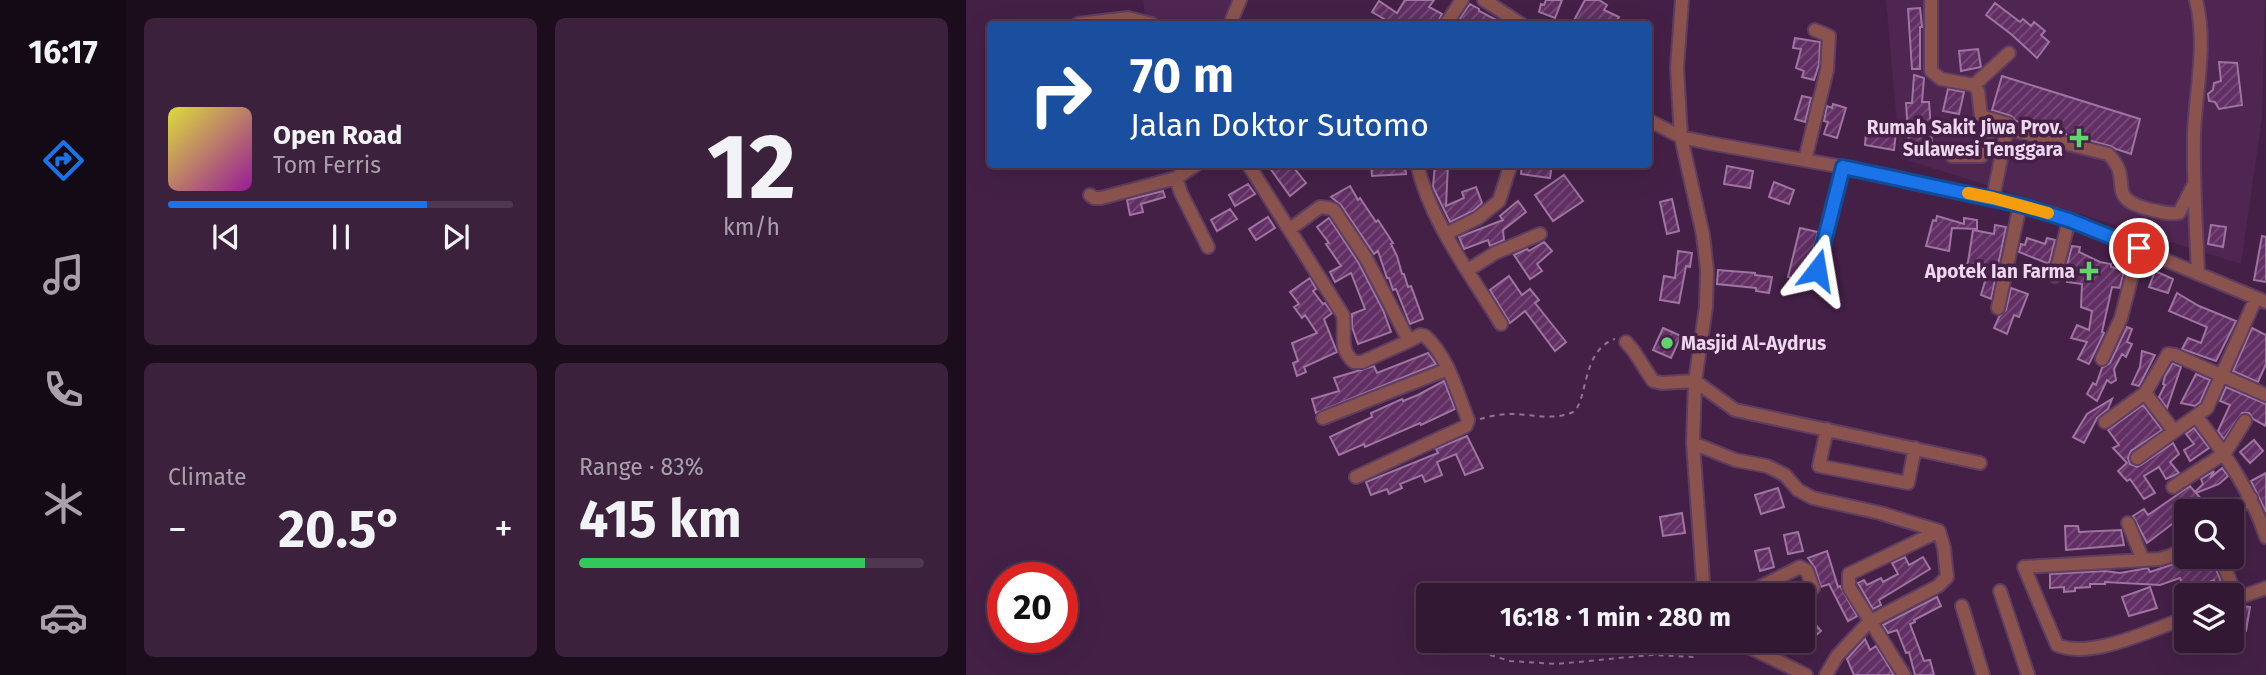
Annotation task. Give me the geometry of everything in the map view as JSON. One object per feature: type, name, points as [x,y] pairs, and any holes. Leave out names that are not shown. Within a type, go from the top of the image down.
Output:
[{"type":"street","points":[[1231,21],[1240,0]]},
{"type":"street","points":[[1448,21],[1462,0]]},
{"type":"street","points":[[1484,0],[1516,21]]},
{"type":"street","points":[[1682,0],[1677,68],[1681,137],[1703,235],[1707,270],[1706,307],[1695,381],[1693,443],[1703,583]]},
{"type":"street","points":[[1931,0],[1931,71],[1941,79],[1974,85],[1977,88],[1981,116],[1991,121],[2006,123],[2008,129],[1993,198]]},
{"type":"street","points":[[2196,0],[2200,26],[2201,69],[2194,131],[2198,273]]},
{"type":"street","points":[[1103,21],[1128,18],[1140,21]]},
{"type":"street","points":[[1805,160],[1827,69],[1829,36],[1815,30]]},
{"type":"street","points":[[1974,85],[2009,52]]},
{"type":"street","points":[[1952,156],[1982,156],[1991,121]]},
{"type":"street","points":[[1652,122],[1681,137],[1843,167],[2020,205],[2069,220],[2261,300],[2207,408],[2137,458]]},
{"type":"street","points":[[2008,129],[2108,155],[2116,162],[2120,172],[2121,193],[2128,202],[2136,206],[2172,215],[2179,213],[2194,184]]},
{"type":"street","points":[[1817,270],[1843,167]]},
{"type":"street","points":[[1090,195],[1094,198],[1111,196],[1176,178],[1191,168]]},
{"type":"street","points":[[1251,168],[1343,315],[1345,324],[1342,337],[1348,357],[1354,362],[1362,362],[1420,335],[1425,336],[1448,369],[1468,420],[1466,426],[1356,477]]},
{"type":"street","points":[[1419,168],[1423,189],[1446,234],[1501,324]]},
{"type":"street","points":[[1446,234],[1478,218],[1499,201],[1510,168]]},
{"type":"street","points":[[1176,178],[1208,247]]},
{"type":"street","points":[[1998,308],[2020,205]]},
{"type":"street","points":[[1290,229],[1320,207],[1334,210],[1366,258],[1405,343]]},
{"type":"street","points":[[2055,276],[2069,220]]},
{"type":"street","points":[[1468,270],[1495,253],[1540,234]]},
{"type":"street","points":[[2102,359],[2121,318],[2139,248]]},
{"type":"street","points":[[1626,342],[1653,381],[1695,381],[1735,410],[1980,463]]},
{"type":"street","points":[[2105,422],[2145,393],[2168,354],[2222,374],[2266,395]]},
{"type":"street","points":[[1323,418],[1448,369]]},
{"type":"street","points":[[2145,393],[2174,431]]},
{"type":"street","points":[[2196,416],[2225,453],[2251,498],[2266,537]]},
{"type":"street","points":[[2173,487],[2225,453],[2245,421]]},
{"type":"street","points":[[1827,429],[1819,466],[1908,482],[1915,449]]},
{"type":"street","points":[[1693,443],[1735,460],[1767,466],[1785,475],[1798,490],[1813,498],[1880,513],[1939,531]]},
{"type":"street","points":[[2244,503],[2251,498]]},
{"type":"street","points":[[2128,523],[2143,560]]},
{"type":"street","points":[[1826,675],[1837,656],[1869,622],[1938,586],[1947,577],[1939,531]]},
{"type":"street","points":[[1904,675],[1849,587],[1849,574],[1939,531]]},
{"type":"street","points":[[2174,554],[2143,560],[2024,567],[2057,645],[2066,649],[2103,646],[2174,622]]},
{"type":"street","points":[[1767,583],[1801,567],[1807,571],[1811,583]]},
{"type":"street","points":[[2244,596],[2266,588]]},
{"type":"street","points":[[2000,592],[2028,675]]},
{"type":"street","points":[[1962,606],[1983,675]]},
{"type":"street","points":[[1761,653],[1806,675]]},
{"type":"path","points":[[1468,420],[1512,414],[1534,417],[1564,415],[1574,411],[1580,406],[1587,372],[1599,351],[1613,339],[1620,338],[1626,342]]},
{"type":"path","points":[[1490,655],[1510,661],[1556,664],[1651,655],[1693,657],[1700,653]]},
{"type":"shaded area","points":[[1143,0],[1232,0],[1226,21],[1146,21]]},
{"type":"shaded area","name":"Rumah Sakit Jiwa Prov. Sulawesi Tenggara","points":[[1886,0],[2265,0],[2262,118],[2241,264],[1900,158]]},
{"type":"building","points":[[1405,0],[1434,0],[1429,7],[1442,14],[1438,21],[1388,21],[1372,12],[1379,1],[1397,13]]},
{"type":"building","points":[[1546,0],[1562,0],[1555,18],[1539,12],[1541,4],[1544,5]]},
{"type":"building","points":[[1585,0],[1599,0],[1607,5],[1604,10],[1619,17],[1617,21],[1574,21]]},
{"type":"building","points":[[1995,3],[2020,22],[2023,19],[2031,26],[2034,22],[2045,31],[2041,35],[2049,42],[2037,58],[1986,15]]},
{"type":"building","points":[[1470,4],[1498,21],[1458,21]]},
{"type":"building","points":[[1920,8],[1920,69],[1912,69],[1908,9]]},
{"type":"building","points":[[1795,38],[1820,42],[1819,64],[1814,80],[1802,77],[1804,71],[1796,68],[1801,49],[1793,48]]},
{"type":"building","points":[[1978,49],[1981,67],[1961,71],[1959,51]]},
{"type":"building","points":[[2219,62],[2237,63],[2242,105],[2219,109],[2215,102],[2209,101],[2208,94],[2213,90],[2214,83],[2221,81]]},
{"type":"building","points":[[1914,75],[1924,78],[1922,102],[1929,102],[1932,143],[1909,145],[1906,103],[1912,103]]},
{"type":"building","points":[[2002,76],[2140,119],[2131,154],[2016,121],[2011,116],[1992,110]]},
{"type":"building","points":[[1948,89],[1964,92],[1959,114],[1943,111]]},
{"type":"building","points":[[1802,96],[1811,98],[1805,122],[1795,119]]},
{"type":"building","points":[[1833,104],[1846,108],[1837,138],[1824,134],[1828,122],[1824,121],[1827,106],[1832,108]]},
{"type":"building","points":[[1867,122],[1880,123],[1879,131],[1896,132],[1894,150],[1865,145]]},
{"type":"building","points":[[1727,166],[1753,171],[1750,188],[1724,184]]},
{"type":"building","points":[[1270,168],[1296,168],[1306,183],[1290,196]]},
{"type":"building","points":[[1371,168],[1405,168],[1406,174],[1372,176]]},
{"type":"building","points":[[1435,168],[1448,168],[1446,206],[1464,198],[1462,192],[1476,187],[1482,203],[1473,211],[1450,222],[1433,187]]},
{"type":"building","points":[[1522,168],[1551,168],[1550,178],[1521,174]]},
{"type":"building","points":[[1564,175],[1583,201],[1553,221],[1535,195]]},
{"type":"building","points":[[1774,182],[1794,190],[1789,204],[1769,197]]},
{"type":"building","points":[[1248,184],[1255,194],[1235,206],[1229,195]]},
{"type":"building","points":[[1350,186],[1393,243],[1391,244],[1402,274],[1408,287],[1411,286],[1423,319],[1410,324],[1396,289],[1393,290],[1387,278],[1378,251],[1374,254],[1341,205],[1331,197]]},
{"type":"building","points":[[1163,191],[1165,197],[1141,204],[1143,212],[1130,215],[1127,200]]},
{"type":"building","points":[[1672,199],[1679,231],[1667,234],[1660,202]]},
{"type":"building","points":[[1518,201],[1526,212],[1503,230],[1504,240],[1490,246],[1488,240],[1464,249],[1459,237],[1503,220],[1500,216]]},
{"type":"building","points":[[1230,209],[1237,219],[1217,231],[1211,220]]},
{"type":"building","points":[[1937,216],[1964,224],[1964,218],[1977,220],[1977,229],[1952,228],[1949,251],[1926,246],[1933,220],[1936,221]]},
{"type":"building","points":[[1268,217],[1275,228],[1256,240],[1249,229]]},
{"type":"building","points":[[1329,218],[1358,262],[1383,310],[1391,332],[1358,344],[1352,327],[1352,314],[1365,309],[1351,273],[1335,282],[1330,272],[1341,266],[1317,227]]},
{"type":"building","points":[[1995,225],[2006,227],[1991,299],[1981,295],[1986,278],[1964,270],[1968,262],[1973,230],[1994,234]]},
{"type":"building","points":[[2211,225],[2226,227],[2223,247],[2208,244]]},
{"type":"building","points":[[1800,228],[1818,232],[1808,282],[1788,277]]},
{"type":"building","points":[[2262,236],[2266,237],[2266,282],[2254,280]]},
{"type":"building","points":[[2027,238],[2045,244],[2047,238],[2055,240],[2049,264],[2019,252],[2021,244],[2025,245]]},
{"type":"building","points":[[1544,242],[1552,251],[1537,264],[1542,271],[1530,279],[1514,255],[1527,249],[1529,251]]},
{"type":"building","points":[[2072,246],[2080,247],[2079,252],[2100,262],[2124,270],[2120,288],[2112,287],[2102,332],[2104,333],[2089,364],[2078,359],[2087,342],[2071,338],[2077,325],[2089,330],[2092,311],[2081,307],[2082,284],[2067,282],[2067,265]]},
{"type":"building","points":[[1678,251],[1692,253],[1690,267],[1686,266],[1679,303],[1660,300],[1664,276],[1675,278]]},
{"type":"building","points":[[1718,270],[1772,277],[1769,293],[1756,291],[1756,288],[1717,284]]},
{"type":"building","points":[[2155,271],[2173,279],[2168,293],[2149,287]]},
{"type":"building","points":[[1509,276],[1522,295],[1530,289],[1539,300],[1535,303],[1566,342],[1555,351],[1525,311],[1510,323],[1490,290]]},
{"type":"building","points":[[1310,278],[1316,289],[1313,291],[1332,313],[1324,319],[1337,352],[1304,367],[1306,372],[1297,376],[1293,363],[1298,361],[1292,343],[1317,333],[1305,315],[1302,318],[1294,307],[1299,304],[1290,292]]},
{"type":"building","points":[[2011,288],[2028,294],[2019,317],[2014,315],[2007,334],[1994,328],[2006,310]]},
{"type":"building","points":[[2177,293],[2199,306],[2236,321],[2216,361],[2182,349],[2188,338],[2201,343],[2207,327],[2169,311]]},
{"type":"building","points":[[2127,327],[2132,329],[2127,342],[2132,344],[2126,357],[2122,354],[2114,369],[2116,380],[2111,383],[2107,380],[2097,401],[2087,394],[2093,383],[2096,385],[2102,368],[2110,363]]},
{"type":"building","name":"Masjid Al-Aydrus","points":[[1663,328],[1681,336],[1671,358],[1653,350]]},
{"type":"building","points":[[2252,328],[2266,335],[2266,364],[2258,382],[2233,371]]},
{"type":"building","points":[[2142,351],[2155,355],[2139,386],[2132,384],[2140,367]]},
{"type":"building","points":[[1428,353],[1436,364],[1316,413],[1312,399],[1339,391],[1334,378],[1374,366],[1377,373]]},
{"type":"building","points":[[2173,363],[2181,367],[2167,408],[2159,397],[2165,385],[2165,376]]},
{"type":"building","points":[[2196,374],[2210,380],[2200,402],[2195,406],[2181,403]]},
{"type":"building","points":[[1444,381],[1455,409],[1421,425],[1420,423],[1365,447],[1364,444],[1339,455],[1330,437],[1372,417],[1371,413],[1418,395]]},
{"type":"building","points":[[2226,387],[2266,404],[2266,426],[2253,419],[2249,413],[2242,413],[2224,439],[2218,431],[2230,405],[2220,401]]},
{"type":"building","points":[[2112,399],[2108,409],[2097,418],[2084,443],[2073,437],[2087,414]]},
{"type":"building","points":[[2143,405],[2162,430],[2131,451],[2128,458],[2130,464],[2137,467],[2173,443],[2179,454],[2170,462],[2179,473],[2166,479],[2159,467],[2144,476],[2155,493],[2144,499],[2130,479],[2127,481],[2118,471],[2127,463],[2113,448],[2119,445],[2108,430]]},
{"type":"building","points":[[2194,428],[2209,448],[2190,461],[2184,450],[2194,444],[2186,434]]},
{"type":"building","points":[[1467,436],[1483,468],[1465,475],[1456,454],[1437,462],[1442,475],[1425,482],[1422,475],[1400,484],[1402,488],[1389,494],[1387,489],[1371,495],[1366,482],[1438,453],[1436,449]]},
{"type":"building","points":[[2254,440],[2263,451],[2250,463],[2240,452]]},
{"type":"building","points":[[2222,468],[2228,476],[2219,484],[2196,493],[2201,499],[2174,499],[2174,523],[2147,543],[2133,516],[2144,509],[2148,515],[2190,486],[2195,492],[2203,484],[2201,479],[2214,471],[2210,478]]},
{"type":"building","points":[[2266,473],[2266,512],[2251,481]]},
{"type":"building","points":[[1778,488],[1784,507],[1761,514],[1755,495]]},
{"type":"building","points":[[1682,513],[1685,533],[1663,536],[1660,517]]},
{"type":"building","points":[[2065,526],[2078,526],[2079,532],[2121,530],[2124,545],[2066,550]]},
{"type":"building","points":[[1798,532],[1803,551],[1788,554],[1784,535]]},
{"type":"building","points":[[1769,548],[1774,567],[1760,571],[1755,551]]},
{"type":"building","points":[[1827,551],[1838,587],[1840,586],[1857,616],[1848,621],[1829,584],[1821,587],[1815,568],[1808,558]]},
{"type":"building","points":[[1905,557],[1909,565],[1923,557],[1930,569],[1879,600],[1881,605],[1873,609],[1858,583],[1864,580],[1867,585],[1881,578],[1883,582],[1898,574],[1892,563]]},
{"type":"building","points":[[2174,564],[2174,569],[2216,569],[2221,581],[2182,583],[2180,578],[2160,585],[2105,582],[2075,588],[2075,591],[2064,592],[2064,587],[2050,588],[2050,574],[2105,571],[2120,573],[2148,568],[2150,572]]},
{"type":"building","points":[[2150,587],[2157,608],[2129,616],[2122,597]]},
{"type":"building","points":[[1937,597],[1941,606],[1910,624],[1924,661],[1930,660],[1934,675],[1915,675],[1909,652],[1906,653],[1897,630],[1888,633],[1883,625]]},
{"type":"building","points":[[2244,606],[2250,607],[2244,631]]},
{"type":"building","points":[[1815,624],[1821,631],[1815,636]]},
{"type":"building","points":[[1865,639],[1870,650],[1876,646],[1894,675],[1854,675],[1847,659]]},
{"type":"slow traffic","points":[[1968,193],[2048,213]]},
{"type":"place","name":"Rumah Sakit Jiwa Prov. Sulawesi Tenggara","points":[[2079,138]]},
{"type":"place","name":"Apotek Ian Farma","points":[[2089,271]]},
{"type":"place","name":"Masjid Al-Aydrus","points":[[1667,343]]},
{"type":"route","points":[[1817,270],[1843,167],[2020,205],[2069,220],[2139,248]]}]
